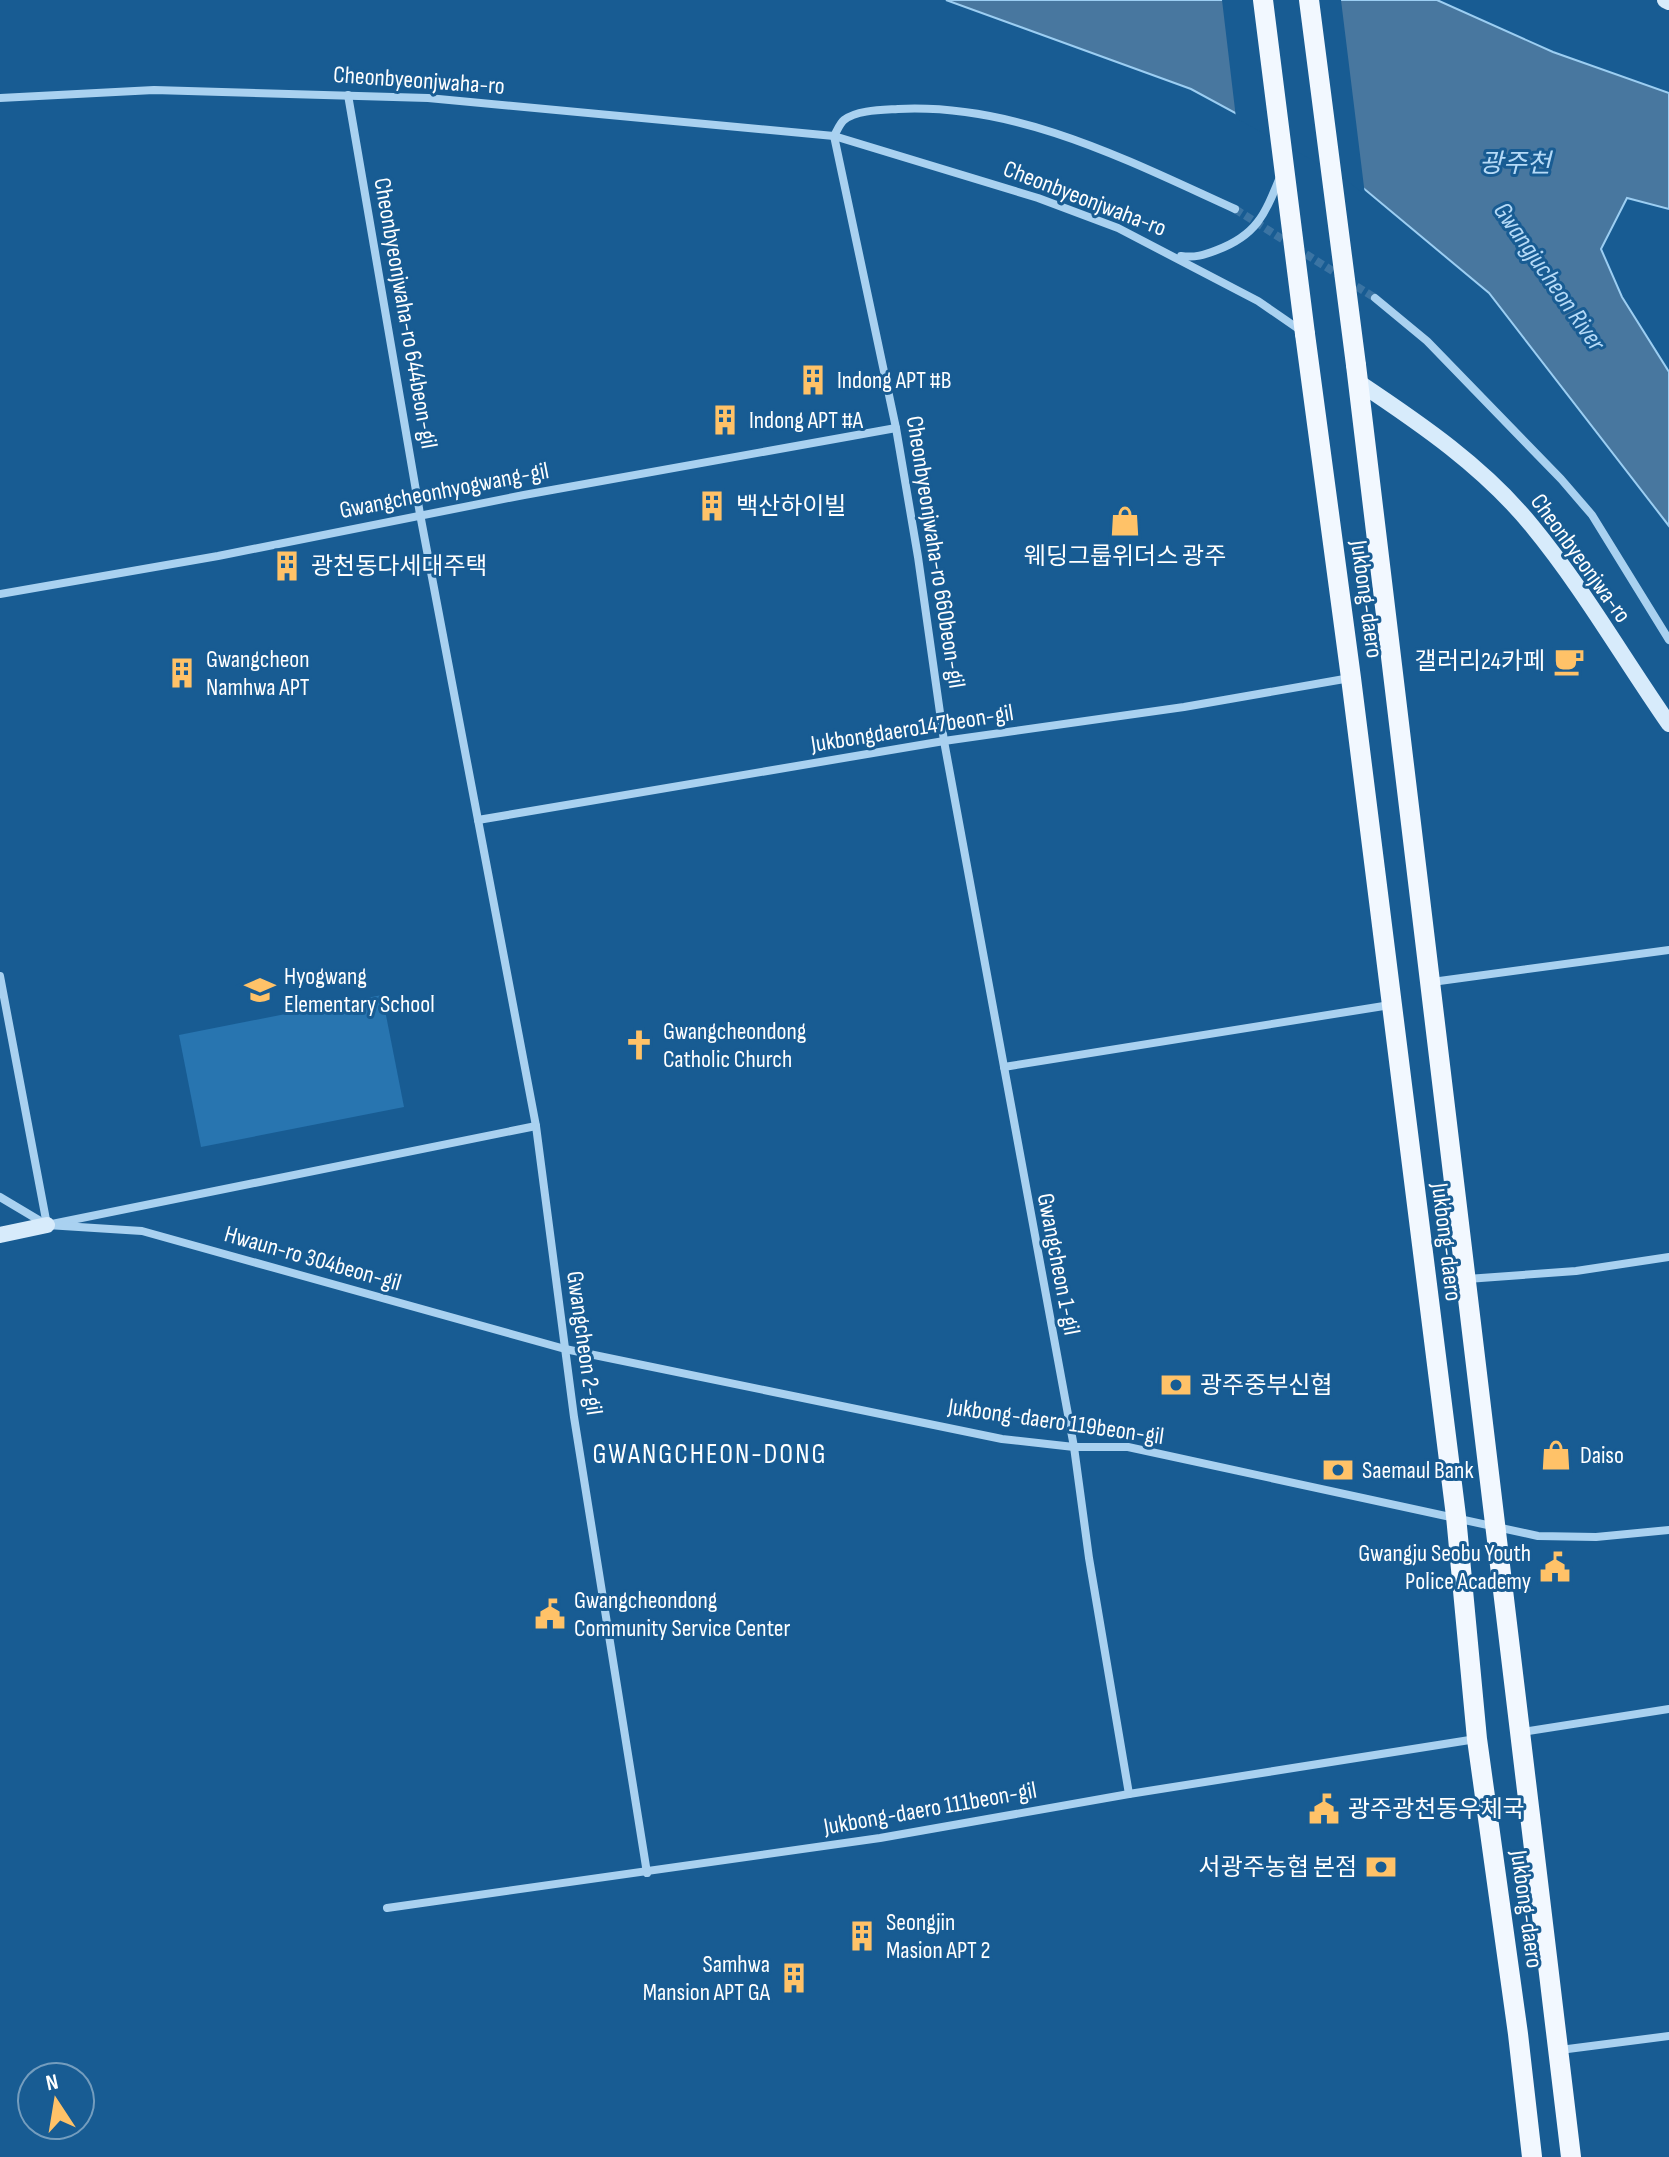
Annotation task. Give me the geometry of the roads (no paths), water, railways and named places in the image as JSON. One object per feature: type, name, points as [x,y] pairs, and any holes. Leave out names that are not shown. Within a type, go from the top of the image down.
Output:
[{"type":"main road","name":"Jukbong-daero","points":[[1263,0],[1456,1516],[1477,1739],[1532,2157]]},
{"type":"main road","name":"Jukbong-daero","points":[[1309,0],[1431,982],[1571,2157]]},
{"type":"street","name":"Cheonbyeonjwaha-ro","points":[[0,98],[154,90],[428,98],[834,136],[1038,198],[1118,228],[1258,301],[1305,334]]},
{"type":"street","name":"Cheonbyeonjwaha-ro 644beon-gil","points":[[348,95],[420,514],[478,820]]},
{"type":"street","name":"Cheonbyeonjwaha-ro","points":[[834,136],[844,120],[873,111],[946,110],[1007,120],[1104,150],[1235,209]]},
{"type":"street","name":"Cheonbyeonjwaha-ro 660beon-gil","points":[[834,136],[896,428],[944,741]]},
{"type":"street","points":[[1176,256],[1196,258],[1249,234],[1264,216],[1283,170]]},
{"type":"street","points":[[1375,298],[1427,341],[1592,515],[1669,640]]},
{"type":"street","name":"Cheonbyeonjwa-ro","points":[[1357,373],[1483,474],[1531,525],[1558,559],[1669,724]]},
{"type":"street","name":"Gwangcheonhyogwang-gil","points":[[0,594],[896,428]]},
{"type":"street","name":"Jukbongdaero147beon-gil","points":[[478,820],[944,741],[1184,707],[1351,678]]},
{"type":"street","name":"Gwangcheon 1-gil","points":[[944,741],[1074,1447],[1129,1794]]},
{"type":"street","name":"Gwangcheon 2-gil","points":[[478,820],[536,1126],[565,1349],[647,1873]]},
{"type":"street","points":[[1431,982],[1669,950]]},
{"type":"street","points":[[0,976],[47,1225],[0,1235]]},
{"type":"street","points":[[1004,1067],[1391,1005]]},
{"type":"street","name":"Hwaun-ro 304beon-gil","points":[[47,1225],[536,1126]]},
{"type":"street","name":"Hwaun-ro 304beon-gil","points":[[0,1197],[47,1225],[142,1231],[565,1349]]},
{"type":"street","points":[[1465,1280],[1576,1271],[1669,1257]]},
{"type":"street","name":"Jukbong-daero 119beon-gil","points":[[565,1349],[1002,1439],[1074,1447],[1128,1447],[1538,1536],[1563,1538],[1669,1530]]},
{"type":"street","points":[[1521,1733],[1669,1709]]},
{"type":"street","name":"Jukbong-daero 111beon-gil","points":[[387,1908],[880,1838],[1129,1794],[1477,1739]]},
{"type":"street","points":[[1559,2050],[1669,2036]]},
{"type":"water","name":"광주천","points":[[946,0],[1437,0],[1553,52],[1669,93],[1669,209],[1627,198],[1601,249],[1622,297],[1669,372],[1669,526],[1489,293],[1344,172],[1191,89]]},
{"type":"tunnel","points":[[1235,209],[1375,298]]},
{"type":"place","name":"Indong APT #B","points":[[813,380]]},
{"type":"place","name":"Indong APT #A","points":[[725,420]]},
{"type":"place","name":"백산하이빌","points":[[712,506]]},
{"type":"place","name":"웨딩그룹위더스 광주","points":[[1125,521]]},
{"type":"place","name":"광천동다세대주택","points":[[287,566]]},
{"type":"place","name":"갤러리24카페","points":[[1569,661]]},
{"type":"place","name":"Gwangcheon Namhwa APT","points":[[182,673]]},
{"type":"place","name":"Hyogwang Elementary School","points":[[260,990]]},
{"type":"place","name":"Gwangcheondong Catholic Church","points":[[639,1045]]},
{"type":"place","name":"광주중부신협","points":[[1176,1385]]},
{"type":"place","name":"Daiso","points":[[1556,1455]]},
{"type":"place","name":"Saemaul Bank","points":[[1338,1470]]},
{"type":"place","name":"Gwangju Seobu Youth Police Academy","points":[[1555,1567]]},
{"type":"place","name":"Gwangcheondong Community Service Center","points":[[550,1614]]},
{"type":"place","name":"광주광천동우체국","points":[[1324,1809]]},
{"type":"place","name":"서광주농협 본점","points":[[1381,1867]]},
{"type":"place","name":"Seongjin Masion APT 2","points":[[862,1936]]},
{"type":"place","name":"Samhwa Mansion APT GA","points":[[794,1978]]},
{"type":"district","name":"GWANGCHEON-DONG","points":[[710,1453]]},
{"type":"water label","name":"Gwangjucheon River","points":[[1550,276]]}]
